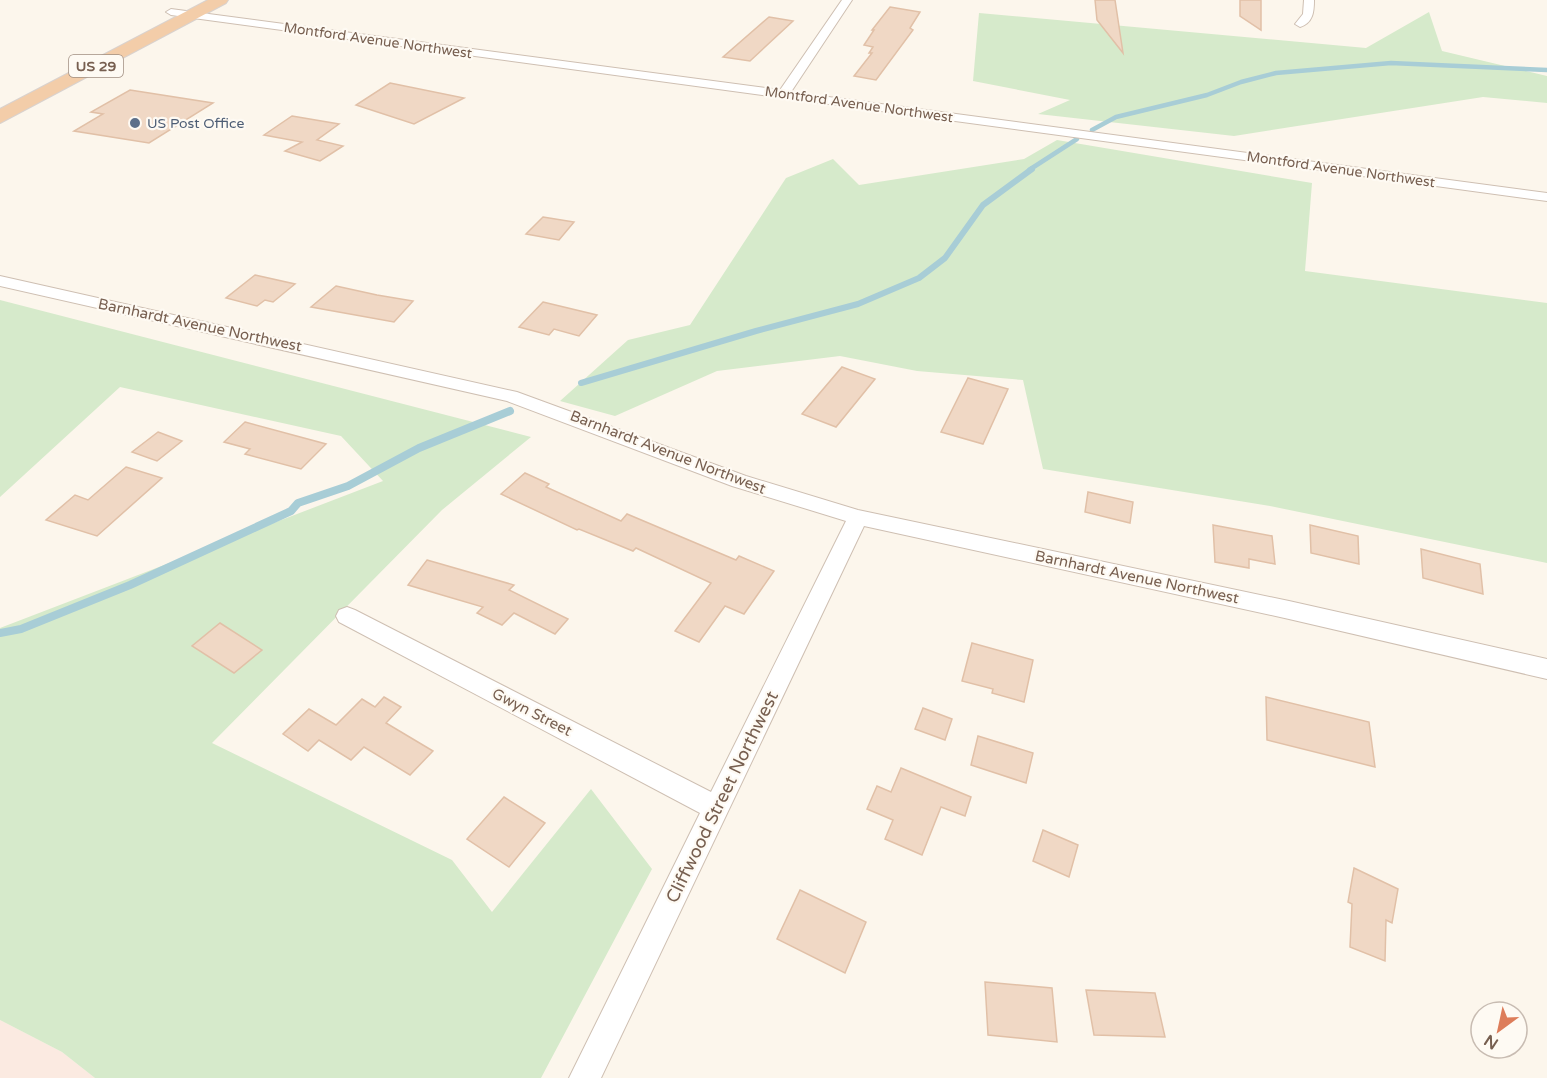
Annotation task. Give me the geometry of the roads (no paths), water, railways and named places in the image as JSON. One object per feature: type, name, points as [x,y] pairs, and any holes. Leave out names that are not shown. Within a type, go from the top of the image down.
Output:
[{"type":"highway","name":"US 29","points":[[0,100],[171,12],[220,0]]},
{"type":"highway","name":"US 29","points":[[0,117],[193,7]]},
{"type":"street","points":[[783,94],[847,0]]},
{"type":"street","points":[[1300,24],[1308,15],[1309,0]]},
{"type":"street","name":"Montford Avenue Northwest","points":[[193,7],[783,94],[1547,197]]},
{"type":"street","name":"Barnhardt Avenue Northwest","points":[[0,280],[511,396],[566,414],[703,468],[817,506],[1547,669]]},
{"type":"street","name":"Cliffwood Street Northwest","points":[[585,1078],[858,516]]},
{"type":"street","name":"Gwyn Street","points":[[347,616],[717,808]]},
{"type":"waterway","points":[[1092,130],[1116,117],[1207,95],[1241,82],[1276,73],[1391,63],[1547,70]]},
{"type":"waterway","points":[[1029,170],[1077,139]]},
{"type":"waterway","points":[[581,383],[756,331],[858,304],[919,278],[945,258],[983,205],[1032,169]]},
{"type":"waterway","points":[[0,633],[21,629],[130,585],[291,511],[298,503],[348,486],[419,448],[510,411]]},
{"type":"place","name":"US Post Office","points":[[135,123]]}]
